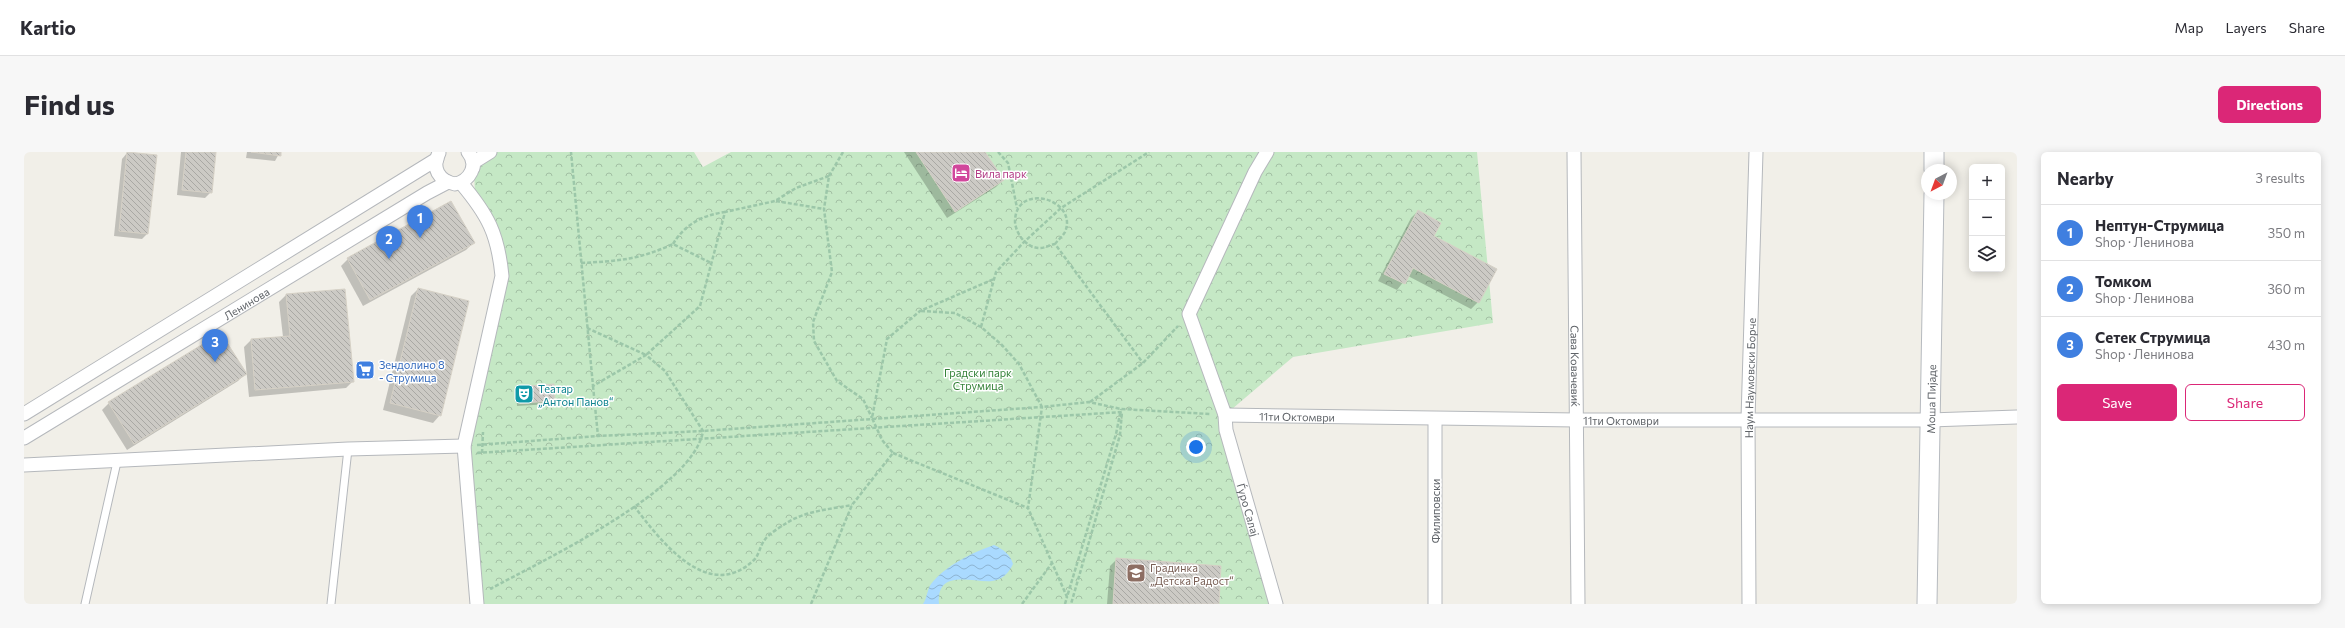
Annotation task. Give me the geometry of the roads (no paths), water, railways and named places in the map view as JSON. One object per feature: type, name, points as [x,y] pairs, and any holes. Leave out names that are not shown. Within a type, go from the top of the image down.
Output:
[{"type":"street","points":[[468,152],[472,158],[475,200]]},
{"type":"street","points":[[472,171],[474,162],[490,152]]},
{"type":"street","name":"Ѓуро Салај","points":[[1267,152],[1255,172],[1189,314],[1225,415],[1226,430],[1276,604]]},
{"type":"street","name":"Сава Ковачевиќ","points":[[1574,152],[1578,604]]},
{"type":"street","name":"Наум Наумовски Борче","points":[[1749,604],[1748,419],[1756,152]]},
{"type":"street","points":[[1934,152],[1934,164]]},
{"type":"street","points":[[439,154],[437,172],[455,183],[475,200],[490,224],[499,247],[502,276],[464,446],[477,600]]},
{"type":"street","name":"Ленинова","points":[[24,414],[439,154]]},
{"type":"street","name":"Ленинова","points":[[24,438],[420,197],[455,183],[472,171]]},
{"type":"street","name":"Моша Пијаде","points":[[1927,604],[1934,200]]},
{"type":"street","name":"11ти Октомври","points":[[1225,415],[1576,420],[1930,420],[2017,417]]},
{"type":"street","name":"Филиповски","points":[[1435,419],[1435,604]]},
{"type":"street","points":[[24,466],[348,449],[464,446]]},
{"type":"lane","points":[[331,604],[348,449]]},
{"type":"lane","points":[[85,604],[117,462]]},
{"type":"water","points":[[994,545],[1006,553],[1013,564],[1005,576],[992,581],[949,581],[943,586],[940,593],[939,604],[923,604],[931,584],[944,571],[960,560]]},
{"type":"place","name":"Вила парк","points":[[961,173]]},
{"type":"place","name":"Нептун-Струмица","points":[[420,238]]},
{"type":"place","name":"Томком","points":[[389,259]]},
{"type":"place","name":"Сетек Струмица","points":[[215,362]]},
{"type":"place","name":"Зендолино 8 - Струмица","points":[[365,370]]},
{"type":"place","name":"Театар „Антон Панов“","points":[[524,394]]},
{"type":"place","name":"Градинка „Детска Радост“","points":[[1136,573]]},
{"type":"park label","name":"Градски парк Струмица","points":[[978,378]]}]
